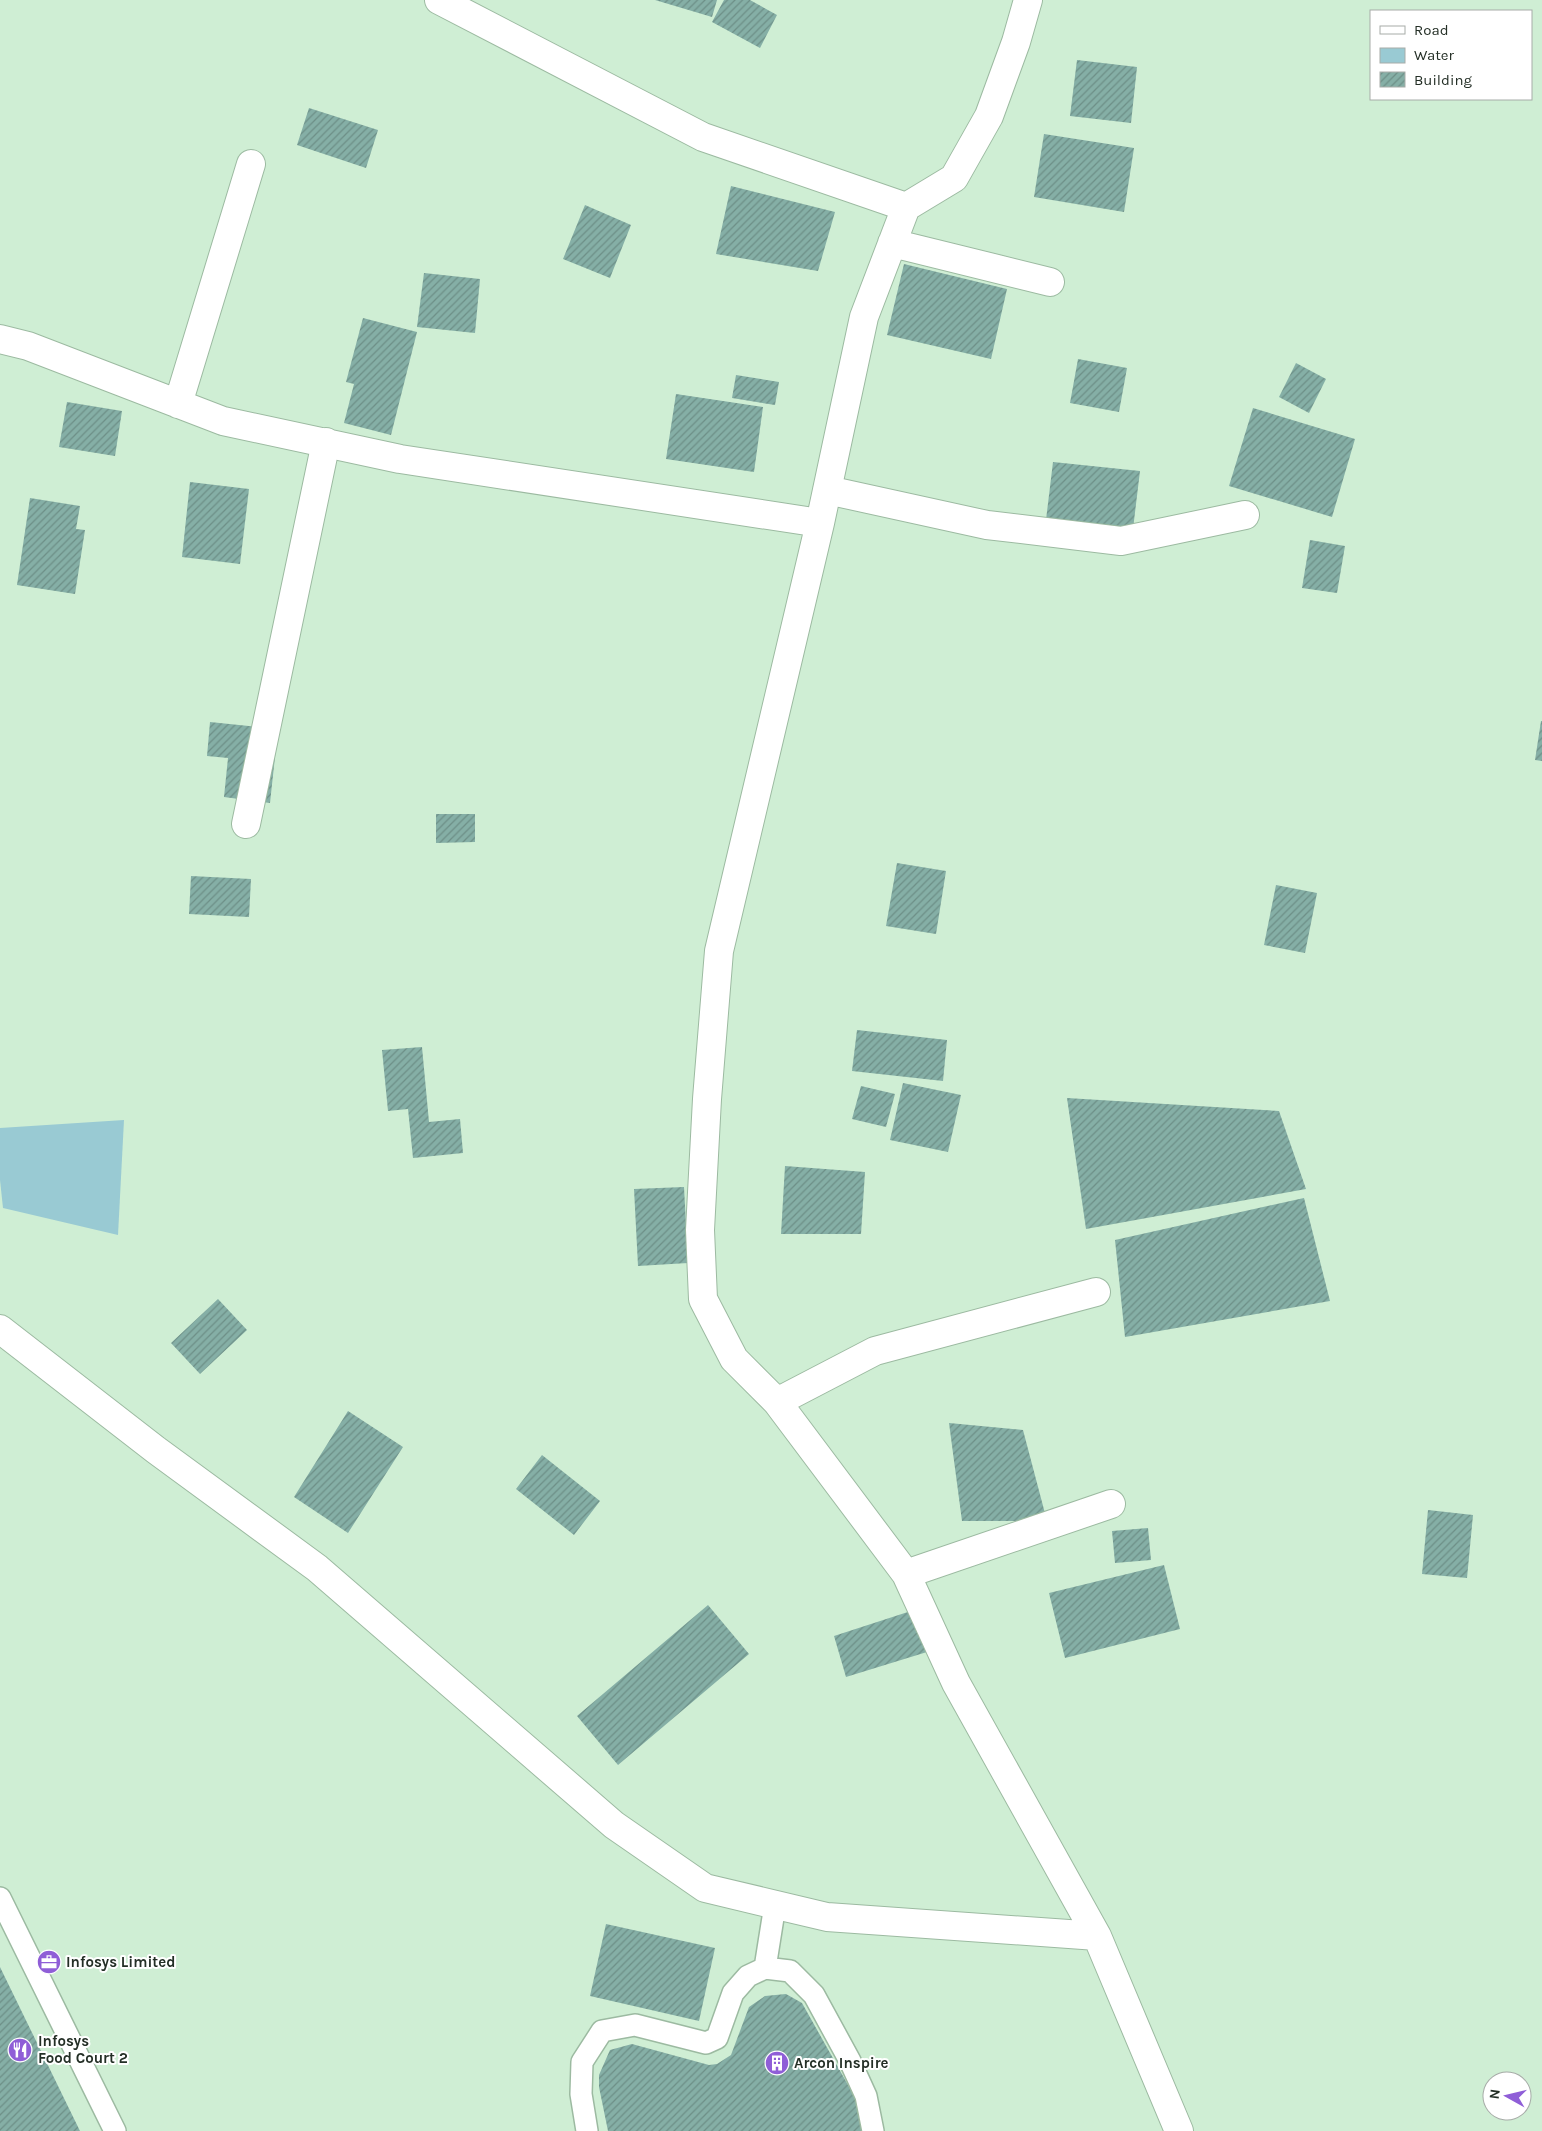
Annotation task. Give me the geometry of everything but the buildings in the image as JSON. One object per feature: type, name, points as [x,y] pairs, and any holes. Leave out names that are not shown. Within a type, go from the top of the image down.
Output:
[{"type":"street","points":[[440,0],[703,137],[906,206]]},
{"type":"street","points":[[1028,0],[1016,42],[989,116],[954,178],[906,206],[864,317],[820,523],[719,951],[700,1230],[703,1299],[734,1359],[776,1402],[906,1574],[956,1683],[1096,1936],[1179,2131]]},
{"type":"street","points":[[178,404],[251,164]]},
{"type":"street","points":[[892,242],[1050,282]]},
{"type":"street","points":[[0,339],[28,346],[223,421],[400,459],[820,523]]},
{"type":"street","points":[[246,824],[326,442]]},
{"type":"street","points":[[827,490],[987,525],[1121,541],[1245,515]]},
{"type":"street","points":[[776,1402],[875,1351],[1096,1292]]},
{"type":"street","points":[[0,1329],[164,1456],[317,1568],[614,1825],[705,1888],[827,1918],[1096,1936]]},
{"type":"street","points":[[906,1574],[1111,1504]]},
{"type":"lane","points":[[0,1898],[115,2131]]},
{"type":"lane","points":[[765,1968],[775,1905]]},
{"type":"lane","points":[[587,2131],[581,2094],[582,2062],[602,2032],[634,2025],[706,2044],[717,2038],[733,1993],[748,1976],[765,1968],[790,1971],[814,1995],[850,2061],[866,2096],[873,2131]]},
{"type":"water","points":[[124,1120],[118,1235],[3,1208],[0,1180],[0,1128]]},
{"type":"place","name":"Infosys Limited","points":[[49,1962]]},
{"type":"place","name":"Infosys Food Court 2","points":[[20,2050]]},
{"type":"place","name":"Arcon Inspire","points":[[777,2063]]}]
